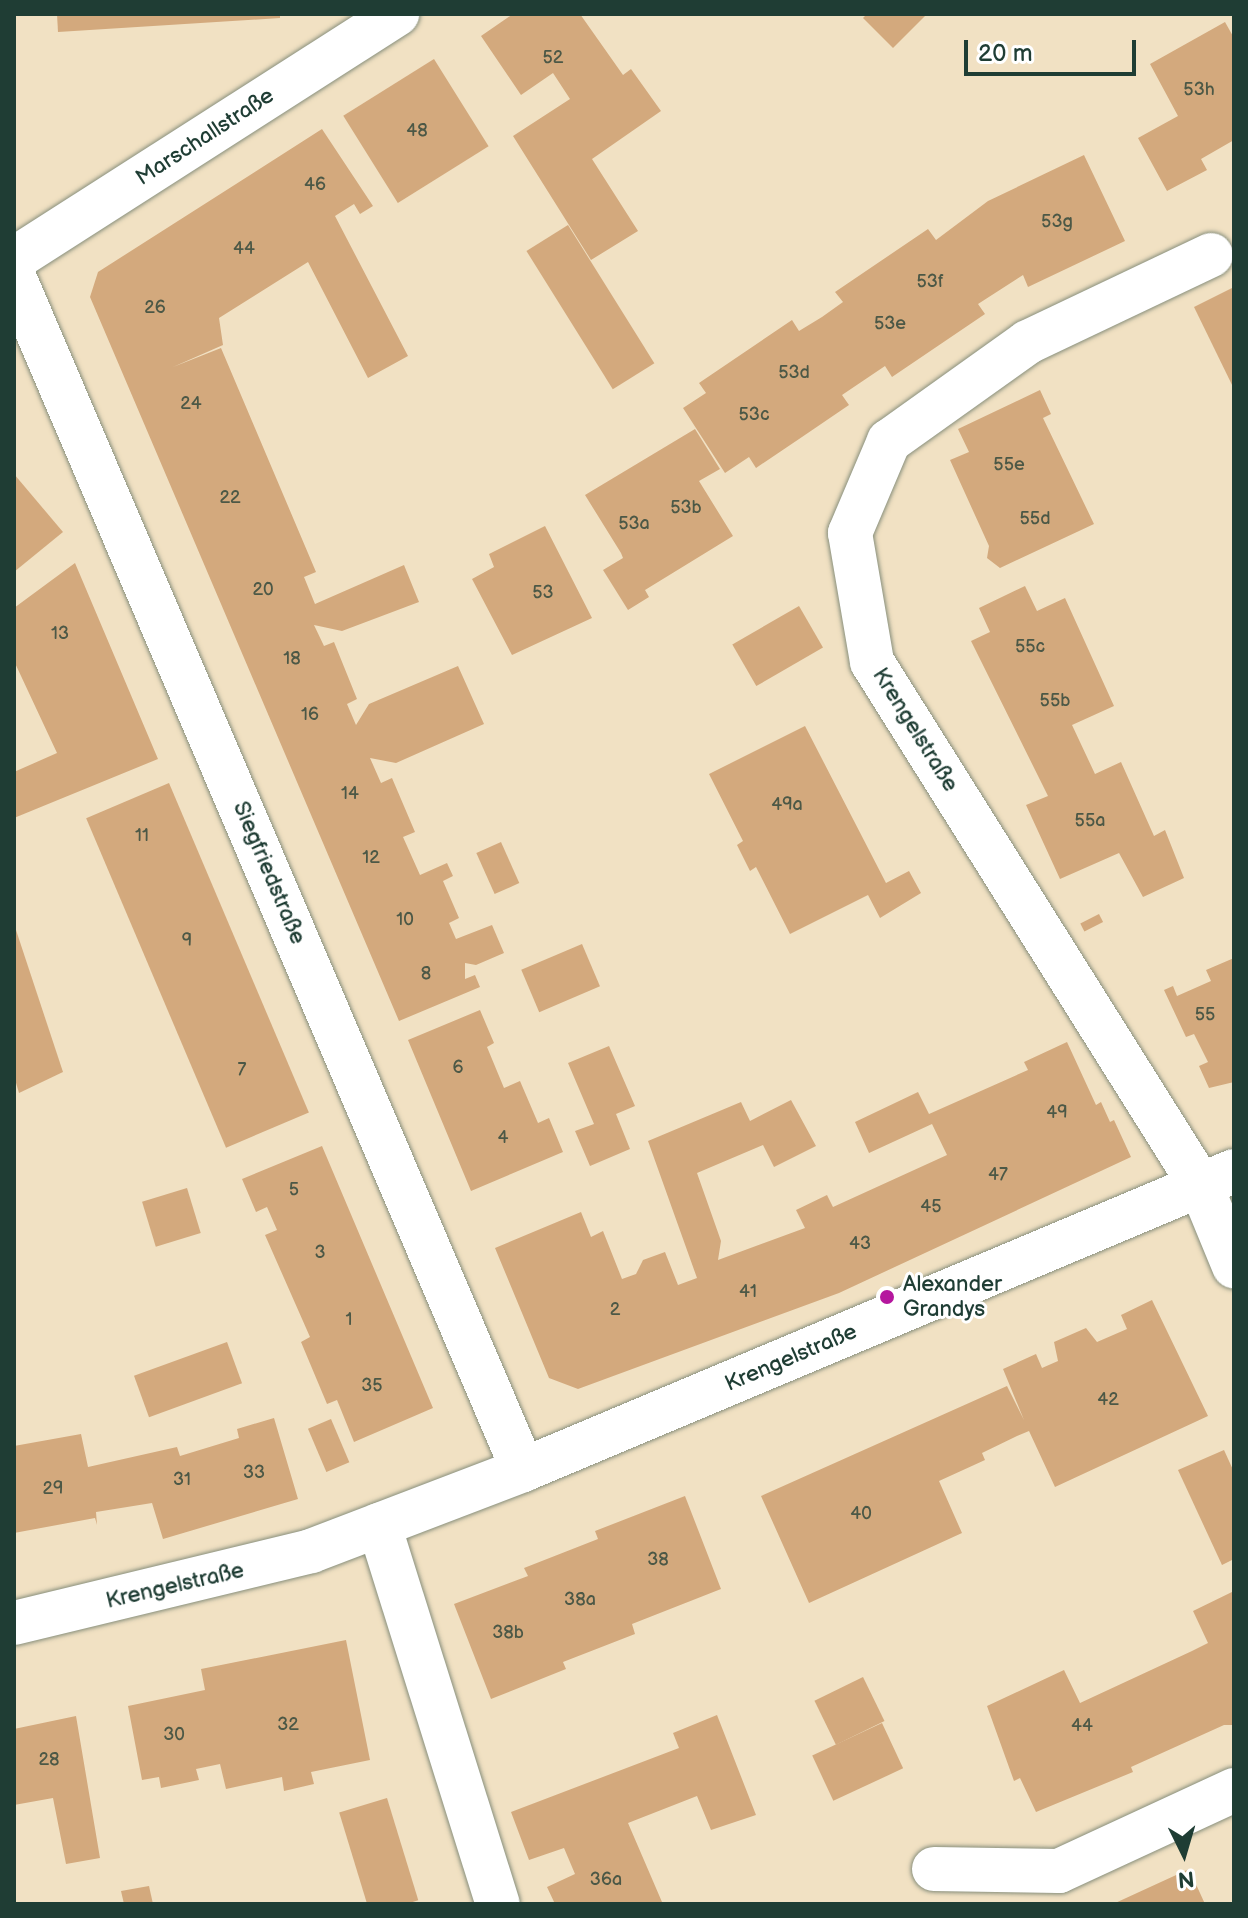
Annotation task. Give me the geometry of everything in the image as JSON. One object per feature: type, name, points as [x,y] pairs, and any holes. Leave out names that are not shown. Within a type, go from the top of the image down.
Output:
[{"type":"street","name":"Marschallstraße","points":[[14,259],[397,14]]},
{"type":"street","name":"Krengelstraße","points":[[1211,255],[1028,342],[889,441],[850,533],[872,662],[1218,1178],[1234,1266]]},
{"type":"street","name":"Siegfriedstraße","points":[[14,277],[523,1470]]},
{"type":"street","name":"Krengelstraße","points":[[14,1623],[278,1562],[379,1525],[523,1470],[1218,1178]]},
{"type":"street","points":[[379,1525],[498,1904]]},
{"type":"street","points":[[934,1869],[1059,1871],[1234,1790]]},
{"type":"building","points":[[57,14],[280,14],[280,18],[58,32]]},
{"type":"building","points":[[513,14],[580,14],[623,75],[631,69],[661,111],[592,159],[638,231],[591,260],[513,136],[570,99],[553,73],[521,95],[481,36]]},
{"type":"building","points":[[867,14],[927,14],[893,48],[863,18]]},
{"type":"building","points":[[1225,22],[1234,38],[1234,140],[1201,159],[1207,170],[1167,191],[1138,138],[1178,116],[1150,64]]},
{"type":"building","points":[[434,59],[489,146],[398,203],[343,116]]},
{"type":"building","points":[[322,129],[373,206],[360,214],[354,204],[335,216],[408,356],[368,378],[308,262],[219,318],[223,345],[173,367],[221,348],[316,572],[304,577],[315,604],[404,565],[419,602],[342,631],[314,625],[324,646],[334,642],[357,699],[347,704],[356,725],[369,704],[458,666],[484,724],[396,763],[370,758],[381,783],[392,778],[415,832],[403,837],[420,875],[447,863],[453,876],[443,881],[459,918],[449,923],[456,939],[492,925],[504,953],[476,965],[465,963],[465,979],[475,975],[480,987],[399,1021],[90,297],[98,272]]},
{"type":"building","points":[[1084,155],[1125,241],[1028,287],[1023,275],[978,304],[985,314],[892,377],[885,366],[842,395],[849,405],[756,468],[749,457],[725,473],[683,408],[706,393],[699,383],[792,320],[799,331],[822,317],[843,302],[835,292],[928,229],[936,240],[988,201]]},
{"type":"building","points":[[568,225],[654,363],[613,389],[526,251]]},
{"type":"building","points":[[1234,287],[1234,389],[1194,307]]},
{"type":"building","points":[[1040,390],[1051,414],[1043,418],[1094,524],[1000,568],[987,558],[989,546],[950,460],[969,452],[958,429]]},
{"type":"building","points":[[695,429],[720,469],[699,481],[733,536],[645,590],[649,597],[628,610],[603,570],[623,558],[585,495]]},
{"type":"building","points":[[14,474],[63,532],[14,572]]},
{"type":"building","points":[[545,526],[592,618],[512,655],[472,579],[494,567],[489,554]]},
{"type":"building","points":[[75,563],[158,759],[14,818],[14,772],[57,753],[14,661],[14,608]]},
{"type":"building","points":[[1025,586],[1037,611],[1065,598],[1114,706],[1072,725],[1095,774],[1121,762],[1154,836],[1165,830],[1184,878],[1143,897],[1119,853],[1060,879],[1026,805],[1048,796],[971,641],[990,632],[979,608]]},
{"type":"building","points":[[799,606],[823,648],[756,686],[732,644]]},
{"type":"building","points":[[805,726],[886,883],[909,871],[921,893],[880,918],[868,895],[790,934],[756,867],[750,871],[737,845],[743,841],[709,774]]},
{"type":"building","points":[[169,783],[309,1113],[226,1148],[86,818]]},
{"type":"building","points":[[501,842],[519,883],[495,894],[476,853]]},
{"type":"building","points":[[1099,914],[1103,922],[1084,932],[1080,924]]},
{"type":"building","points":[[14,924],[63,1072],[19,1093],[14,1076]]},
{"type":"building","points":[[582,944],[600,986],[539,1012],[521,970]]},
{"type":"building","points":[[1234,958],[1234,1082],[1209,1088],[1199,1066],[1208,1062],[1194,1034],[1186,1037],[1164,990],[1173,986],[1177,996],[1211,981],[1206,970]]},
{"type":"building","points":[[480,1010],[494,1043],[487,1047],[504,1088],[520,1081],[538,1123],[549,1118],[563,1152],[471,1191],[408,1040]]},
{"type":"building","points":[[1067,1042],[1096,1105],[1101,1102],[1110,1122],[1114,1120],[1131,1157],[839,1293],[578,1389],[549,1378],[495,1248],[581,1212],[591,1237],[603,1231],[622,1279],[636,1274],[643,1260],[665,1252],[678,1285],[697,1278],[648,1141],[741,1102],[750,1121],[791,1100],[816,1146],[774,1167],[763,1145],[697,1173],[721,1241],[718,1260],[805,1228],[796,1210],[827,1195],[833,1207],[947,1155],[932,1124],[869,1153],[855,1122],[918,1092],[929,1114],[1028,1070],[1024,1062]]},
{"type":"building","points":[[609,1046],[635,1106],[616,1114],[630,1149],[590,1166],[575,1131],[594,1124],[568,1063]]},
{"type":"building","points":[[322,1146],[433,1408],[354,1442],[337,1400],[327,1404],[301,1342],[310,1337],[265,1235],[277,1230],[267,1207],[256,1212],[242,1179]]},
{"type":"building","points":[[187,1188],[201,1233],[156,1247],[142,1202]]},
{"type":"building","points":[[1152,1300],[1208,1416],[1055,1487],[1029,1431],[1017,1436],[982,1453],[985,1460],[939,1481],[962,1533],[809,1603],[761,1496],[1007,1386],[1024,1420],[1003,1369],[1036,1354],[1042,1368],[1058,1361],[1054,1342],[1086,1328],[1097,1342],[1127,1329],[1121,1315]]},
{"type":"building","points":[[227,1342],[242,1383],[149,1417],[134,1376]]},
{"type":"building","points":[[274,1418],[298,1499],[163,1539],[152,1503],[96,1512],[97,1525],[95,1518],[14,1533],[14,1446],[81,1434],[88,1467],[177,1447],[180,1456],[239,1438],[237,1429]]},
{"type":"building","points":[[331,1419],[349,1462],[326,1472],[308,1429]]},
{"type":"building","points":[[1224,1450],[1234,1472],[1234,1559],[1222,1565],[1178,1470]]},
{"type":"building","points":[[685,1496],[721,1589],[632,1624],[635,1634],[563,1662],[566,1669],[491,1699],[454,1604],[528,1576],[524,1568],[598,1539],[595,1531]]},
{"type":"building","points":[[1234,1591],[1234,1725],[1224,1725],[1131,1767],[1133,1772],[1036,1812],[1020,1778],[1014,1781],[987,1706],[1064,1670],[1080,1703],[1192,1651],[1208,1643],[1193,1611]]},
{"type":"building","points":[[346,1640],[370,1760],[311,1772],[314,1784],[284,1791],[282,1777],[226,1789],[220,1764],[196,1769],[199,1780],[161,1788],[159,1777],[142,1780],[128,1706],[205,1690],[201,1669]]},
{"type":"building","points":[[863,1677],[884,1721],[836,1745],[814,1701]]},
{"type":"building","points":[[717,1715],[756,1815],[711,1830],[697,1796],[628,1823],[662,1902],[555,1904],[547,1887],[575,1874],[564,1848],[529,1860],[511,1812],[679,1748],[673,1733]]},
{"type":"building","points":[[76,1716],[100,1858],[66,1864],[53,1798],[14,1805],[14,1729]]},
{"type":"building","points":[[882,1723],[903,1768],[833,1801],[812,1756]]},
{"type":"building","points":[[387,1798],[418,1900],[406,1904],[367,1904],[339,1813]]},
{"type":"building","points":[[1189,1869],[1205,1904],[1113,1904],[1174,1876]]},
{"type":"building","points":[[149,1886],[153,1904],[124,1904],[121,1891]]},
{"type":"place","name":"Alexander Grandys","points":[[887,1297]]}]
